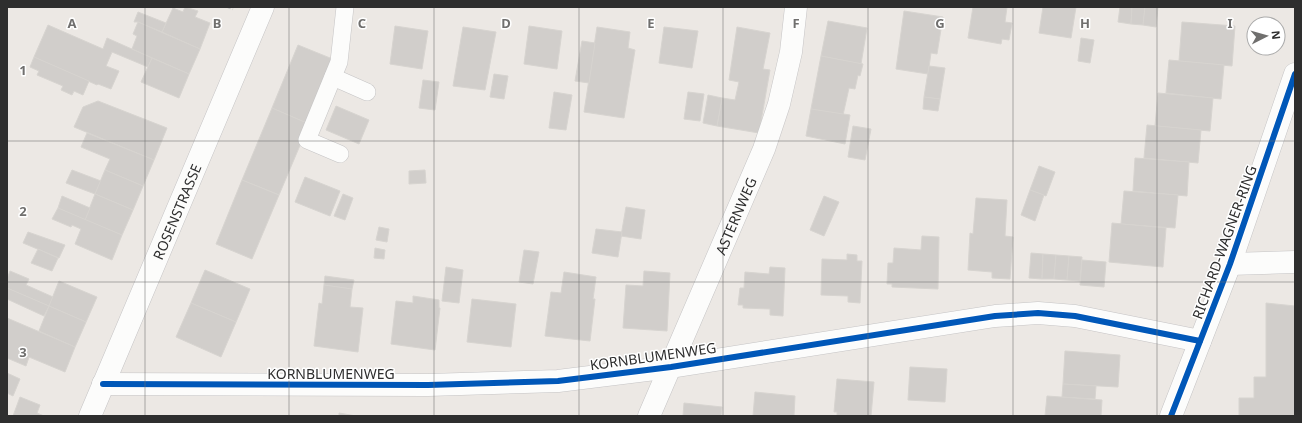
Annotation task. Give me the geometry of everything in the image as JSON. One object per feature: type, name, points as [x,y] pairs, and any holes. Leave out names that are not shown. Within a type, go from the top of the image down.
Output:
[{"type":"street","name":"ROSENSTRASSE","points":[[90,416],[263,7]]},
{"type":"street","name":"ASTERNWEG","points":[[649,416],[764,149],[779,104],[791,52],[796,7]]},
{"type":"street","name":"RICHARD-WAGNER-RING","points":[[1171,416],[1230,264],[1295,74]]},
{"type":"street","points":[[1230,264],[1295,262]]},
{"type":"street","name":"KORNBLUMENWEG","points":[[103,384],[493,384],[558,381],[671,367],[995,316],[1038,313],[1075,316],[1200,341]]},
{"type":"lane","points":[[340,154],[307,140],[340,62],[345,7]]},
{"type":"lane","points":[[333,77],[367,92]]},
{"type":"building","points":[[185,7],[198,11],[195,17],[210,23],[200,49],[162,32],[173,8],[183,12]]},
{"type":"building","points":[[973,7],[1007,7],[1005,22],[1012,23],[1009,40],[1002,39],[1001,44],[968,38]]},
{"type":"building","points":[[1043,7],[1076,7],[1071,38],[1039,33]]},
{"type":"building","points":[[1120,7],[1132,7],[1131,24],[1118,22]]},
{"type":"building","points":[[1132,7],[1145,7],[1143,25],[1131,24]]},
{"type":"building","points":[[1145,7],[1158,7],[1156,27],[1143,25]]},
{"type":"building","points":[[904,11],[943,17],[937,54],[931,53],[928,74],[896,69]]},
{"type":"building","points":[[138,12],[166,23],[162,32],[138,22],[134,22]]},
{"type":"building","points":[[828,21],[867,28],[861,64],[821,56]]},
{"type":"building","points":[[138,22],[200,49],[189,74],[132,49],[137,36],[133,34]]},
{"type":"building","points":[[1182,22],[1235,26],[1232,66],[1179,61]]},
{"type":"building","points":[[48,25],[103,49],[107,38],[152,58],[148,67],[112,52],[106,66],[119,71],[111,89],[98,84],[97,85],[34,57]]},
{"type":"building","points":[[395,26],[428,31],[422,69],[390,64]]},
{"type":"building","points":[[529,26],[562,31],[557,69],[524,64]]},
{"type":"building","points":[[463,27],[496,32],[485,90],[453,86]]},
{"type":"building","points":[[597,27],[630,32],[628,48],[635,50],[624,118],[584,112]]},
{"type":"building","points":[[664,27],[698,31],[692,68],[659,63]]},
{"type":"building","points":[[737,27],[770,33],[763,69],[770,70],[759,133],[717,126],[722,98],[735,100],[739,82],[729,80]]},
{"type":"building","points":[[1081,38],[1094,40],[1090,63],[1078,61]]},
{"type":"building","points":[[582,41],[595,43],[589,83],[575,81]]},
{"type":"building","points":[[298,45],[335,60],[309,124],[272,108]]},
{"type":"building","points":[[821,56],[863,64],[860,76],[858,75],[855,89],[849,88],[843,115],[811,109]]},
{"type":"building","points":[[34,57],[89,81],[83,95],[74,91],[72,95],[61,90],[63,86],[37,75],[39,71],[30,67]]},
{"type":"building","points":[[152,58],[189,74],[179,98],[141,82]]},
{"type":"building","points":[[1169,60],[1224,65],[1221,99],[1166,93]]},
{"type":"building","points":[[929,66],[945,68],[940,99],[924,97]]},
{"type":"building","points":[[494,74],[508,76],[504,99],[490,97]]},
{"type":"building","points":[[423,80],[439,82],[435,110],[419,108]]},
{"type":"building","points":[[554,92],[572,95],[566,130],[549,128]]},
{"type":"building","points":[[688,92],[704,94],[700,121],[684,119]]},
{"type":"building","points":[[1158,93],[1213,98],[1210,131],[1155,126]]},
{"type":"building","points":[[708,95],[722,98],[717,126],[703,123]]},
{"type":"building","points":[[924,97],[940,99],[938,111],[923,109]]},
{"type":"building","points":[[98,101],[167,128],[154,160],[74,127],[83,107]]},
{"type":"building","points":[[336,106],[369,120],[359,144],[326,130]]},
{"type":"building","points":[[272,108],[309,124],[279,195],[242,180]]},
{"type":"building","points":[[811,109],[850,115],[845,144],[806,136]]},
{"type":"building","points":[[1147,125],[1201,130],[1198,163],[1144,158]]},
{"type":"building","points":[[853,126],[871,129],[865,160],[848,157]]},
{"type":"building","points":[[87,133],[154,160],[143,186],[105,170],[110,159],[81,147]]},
{"type":"building","points":[[1135,158],[1189,162],[1187,196],[1133,191]]},
{"type":"building","points":[[1039,166],[1055,172],[1046,196],[1030,190]]},
{"type":"building","points":[[72,170],[101,181],[95,194],[66,183]]},
{"type":"building","points":[[105,170],[143,186],[133,210],[95,194]]},
{"type":"building","points":[[425,170],[426,183],[409,184],[409,171]]},
{"type":"building","points":[[305,177],[340,191],[330,216],[295,202]]},
{"type":"building","points":[[242,180],[279,195],[252,259],[216,244]]},
{"type":"building","points":[[1030,190],[1044,195],[1035,221],[1021,215]]},
{"type":"building","points":[[1124,191],[1178,195],[1175,228],[1121,224]]},
{"type":"building","points":[[95,194],[133,210],[122,235],[85,220]]},
{"type":"building","points":[[343,194],[353,198],[345,220],[334,216]]},
{"type":"building","points":[[62,196],[90,208],[85,220],[58,208]]},
{"type":"building","points":[[824,196],[839,202],[824,236],[810,230]]},
{"type":"building","points":[[976,198],[1007,200],[1005,236],[1013,237],[1010,279],[992,278],[992,272],[968,270],[970,233],[973,234]]},
{"type":"building","points":[[626,207],[645,210],[641,239],[621,236]]},
{"type":"building","points":[[58,208],[122,235],[112,260],[75,244],[81,229],[72,225],[71,227],[52,219]]},
{"type":"building","points":[[1112,223],[1166,228],[1163,267],[1109,262]]},
{"type":"building","points":[[379,227],[389,229],[387,242],[376,240]]},
{"type":"building","points":[[596,229],[622,232],[618,257],[592,253]]},
{"type":"building","points":[[28,232],[65,245],[59,258],[23,243]]},
{"type":"building","points":[[922,236],[939,237],[938,289],[892,287],[892,284],[887,284],[888,263],[893,263],[894,248],[921,250]]},
{"type":"building","points":[[375,248],[385,250],[384,259],[374,258]]},
{"type":"building","points":[[38,249],[58,258],[52,271],[31,263]]},
{"type":"building","points":[[524,250],[539,252],[533,284],[519,282]]},
{"type":"building","points":[[1031,253],[1043,254],[1042,279],[1029,278]]},
{"type":"building","points":[[847,254],[857,255],[857,261],[862,261],[860,303],[848,302],[848,296],[821,295],[822,259],[847,260]]},
{"type":"building","points":[[1043,254],[1056,255],[1054,279],[1042,279]]},
{"type":"building","points":[[1056,255],[1069,256],[1067,280],[1054,279]]},
{"type":"building","points":[[1069,256],[1082,257],[1080,281],[1067,280]]},
{"type":"building","points":[[1082,260],[1106,262],[1104,287],[1080,285]]},
{"type":"building","points":[[446,267],[463,270],[459,303],[442,301]]},
{"type":"building","points":[[770,267],[785,268],[783,316],[770,315],[770,309],[743,308],[743,305],[738,305],[740,288],[744,288],[745,272],[769,274]]},
{"type":"building","points":[[205,270],[250,289],[236,322],[191,303]]},
{"type":"building","points":[[10,271],[29,279],[26,285],[53,297],[49,306],[7,288],[7,279]]},
{"type":"building","points":[[644,271],[670,273],[667,331],[623,328],[626,285],[643,286]]},
{"type":"building","points":[[564,272],[596,277],[590,341],[545,336],[551,292],[561,293]]},
{"type":"building","points":[[325,276],[354,280],[352,289],[324,285]]},
{"type":"building","points":[[59,281],[97,297],[86,322],[49,306]]},
{"type":"building","points":[[324,285],[352,289],[350,307],[363,308],[358,352],[314,346],[319,303],[322,304]]},
{"type":"building","points":[[7,288],[49,306],[44,316],[7,299]]},
{"type":"building","points":[[413,296],[439,300],[440,308],[435,350],[391,344],[396,301],[413,303]]},
{"type":"building","points":[[472,299],[516,304],[511,347],[467,342]]},
{"type":"building","points":[[191,303],[236,322],[221,357],[176,337]]},
{"type":"building","points":[[1266,303],[1295,306],[1295,416],[1239,416],[1239,398],[1254,398],[1254,377],[1266,377]]},
{"type":"building","points":[[49,306],[86,322],[75,347],[39,331]]},
{"type":"building","points":[[7,318],[75,347],[65,372],[29,357],[26,366],[7,358]]},
{"type":"building","points":[[1065,351],[1120,355],[1118,387],[1063,384]]},
{"type":"building","points":[[910,367],[947,369],[945,402],[908,400]]},
{"type":"building","points":[[7,373],[20,379],[13,396],[7,393]]},
{"type":"building","points":[[837,379],[874,382],[871,416],[837,416],[837,412],[834,412]]},
{"type":"building","points":[[1063,384],[1096,386],[1095,399],[1062,397]]},
{"type":"building","points":[[755,392],[795,396],[794,416],[753,416]]},
{"type":"building","points":[[1047,396],[1102,400],[1101,416],[1045,416]]},
{"type":"building","points":[[20,397],[40,405],[37,413],[44,416],[13,416]]},
{"type":"building","points":[[684,403],[722,407],[721,416],[683,416]]},
{"type":"building","points":[[339,413],[356,416],[339,416]]},
{"type":"cycle path","points":[[1171,416],[1230,264],[1295,74]]},
{"type":"cycle path","points":[[103,384],[428,385],[558,381],[671,367],[995,316],[1038,313],[1075,316],[1200,341]]}]
